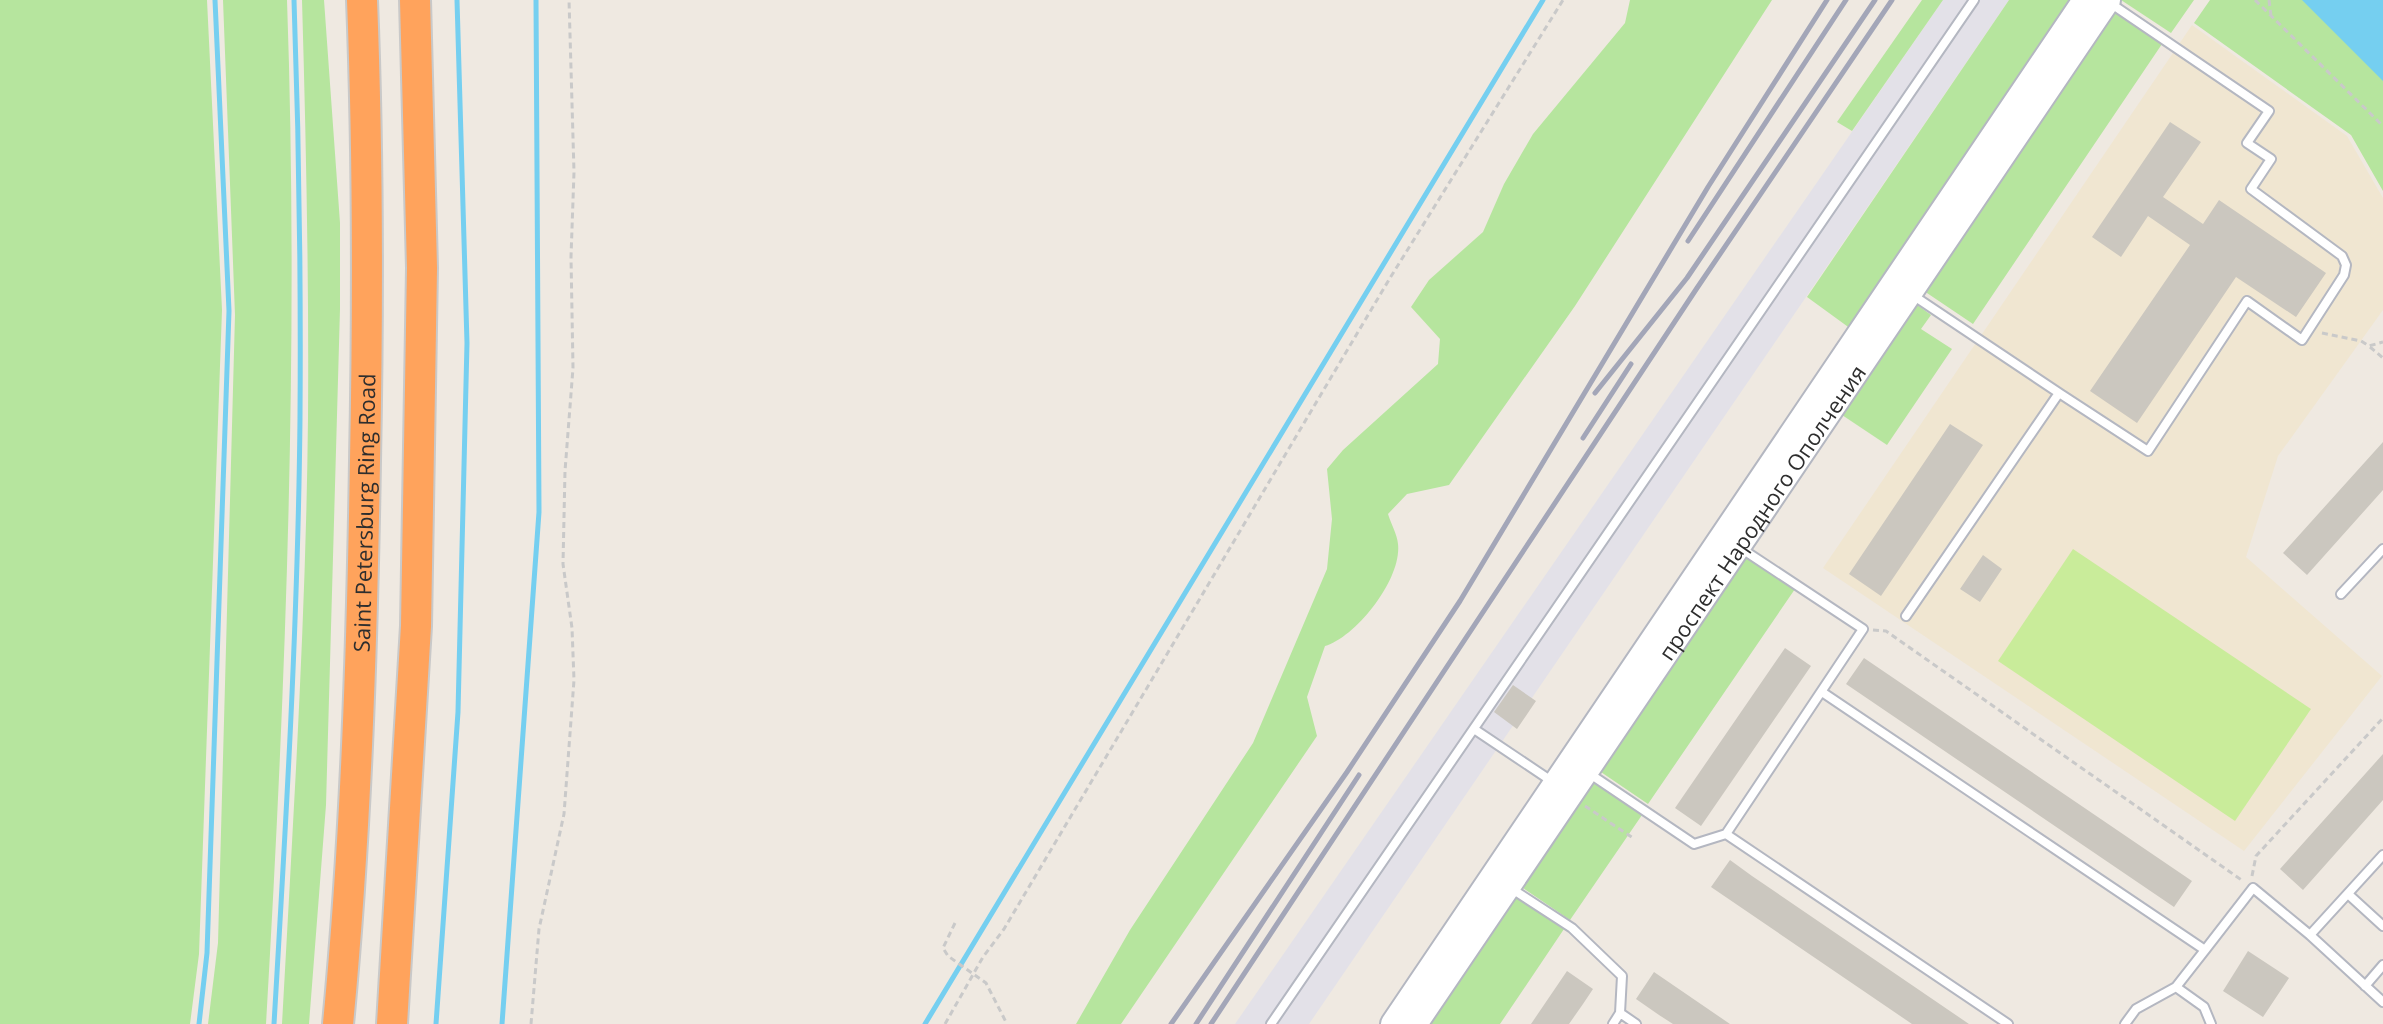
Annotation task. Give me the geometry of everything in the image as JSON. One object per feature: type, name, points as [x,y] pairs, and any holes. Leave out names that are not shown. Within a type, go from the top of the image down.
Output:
[{"type":"highway","name":"Saint Petersburg Ring Road","points":[[338,1024],[356,780],[363,623],[368,269],[362,0]]},
{"type":"highway","points":[[392,1024],[416,626],[422,268],[415,0]]},
{"type":"main road","name":"проспект Народного Ополчения","points":[[1415,1024],[1910,293],[2100,1]]},
{"type":"main road","name":"проспект Народного Ополчения","points":[[1393,1024],[2100,1]]},
{"type":"lane","points":[[1271,1024],[1974,0]]},
{"type":"lane","points":[[1910,293],[2148,451],[2247,301],[2302,340],[2344,275],[2346,265],[2342,256],[2251,189],[2271,159],[2247,143],[2269,111],[2100,1]]},
{"type":"lane","points":[[1906,616],[2059,393]]},
{"type":"lane","points":[[1586,772],[1694,844],[1726,834],[1822,692],[1863,629],[1738,546]]},
{"type":"lane","points":[[2341,594],[2383,549]]},
{"type":"lane","points":[[1822,692],[2205,950]]},
{"type":"lane","points":[[1474,729],[1556,784]]},
{"type":"lane","points":[[1726,834],[2008,1024]]},
{"type":"lane","points":[[2310,935],[2383,855]]},
{"type":"lane","points":[[1508,886],[1572,928],[1622,976],[1620,1013],[1613,1024]]},
{"type":"lane","points":[[2125,1024],[2136,1009],[2176,987],[2253,888],[2383,1002]]},
{"type":"lane","points":[[2348,894],[2383,926]]},
{"type":"lane","points":[[2365,986],[2383,965]]},
{"type":"lane","points":[[2176,987],[2204,1007],[2211,1024]]},
{"type":"lane","points":[[1620,1013],[1636,1024]]},
{"type":"path","points":[[531,1024],[539,929],[564,814],[574,680],[572,628],[563,564],[565,471],[573,368],[571,257],[574,172],[569,0]]},
{"type":"path","points":[[945,1024],[1390,278],[1563,0]]},
{"type":"path","points":[[2255,0],[2383,126]]},
{"type":"path","points":[[2269,0],[2271,16]]},
{"type":"path","points":[[2308,330],[2361,341],[2383,358]]},
{"type":"path","points":[[2369,346],[2383,342]]},
{"type":"path","points":[[1886,631],[2253,888]]},
{"type":"path","points":[[2253,888],[2252,869],[2256,856],[2383,718]]},
{"type":"path","points":[[1579,802],[1633,838]]},
{"type":"path","points":[[955,923],[943,948],[986,983],[1007,1024]]},
{"type":"shaded area","points":[[1943,0],[2009,0],[1309,1024],[1235,1024]]},
{"type":"shaded area","points":[[2192,25],[2347,136],[2383,198],[2383,310],[2278,456],[2246,557],[2382,676],[2244,851],[1823,568]]},
{"type":"green space","points":[[0,0],[207,0],[222,310],[199,954],[190,1024],[0,1024]]},
{"type":"green space","points":[[223,0],[287,0],[291,384],[285,640],[266,1024],[208,1024],[218,943],[235,315]]},
{"type":"green space","points":[[302,0],[324,0],[340,223],[340,309],[326,805],[309,1024],[282,1024],[307,494],[308,261]]},
{"type":"green space","points":[[1630,0],[1772,0],[1575,306],[1449,485],[1407,494],[1388,514],[1398,544],[1393,573],[1375,605],[1363,619],[1325,646],[1307,697],[1317,736],[1121,1024],[1076,1024],[1130,930],[1253,743],[1327,569],[1332,519],[1327,469],[1343,450],[1438,364],[1440,339],[1411,307],[1429,280],[1483,232],[1504,184],[1533,134],[1625,23]]},
{"type":"green space","points":[[1922,0],[1943,0],[1852,131],[1837,122]]},
{"type":"green space","points":[[2009,0],[2074,0],[1851,329],[1807,297]]},
{"type":"green space","points":[[2121,0],[2194,0],[2171,33]]},
{"type":"green space","points":[[2210,0],[2383,0],[2383,191],[2351,135],[2194,23]]},
{"type":"green space","points":[[2113,11],[2162,44],[1973,324],[1924,291]]},
{"type":"green space","points":[[1916,304],[1931,315],[1921,329],[1952,349],[1887,445],[1842,415]]},
{"type":"green space","points":[[2073,549],[2311,709],[2235,821],[1998,661]]},
{"type":"green space","points":[[1745,555],[1795,589],[1648,804],[1598,770]]},
{"type":"green space","points":[[1591,781],[1642,815],[1570,920],[1520,886]]},
{"type":"green space","points":[[1514,896],[1564,929],[1500,1024],[1428,1024]]},
{"type":"water","points":[[2302,0],[2383,0],[2383,81]]},
{"type":"building","points":[[2170,122],[2201,142],[2163,197],[2203,224],[2219,200],[2326,273],[2296,317],[2236,277],[2137,423],[2090,391],[2190,245],[2148,216],[2121,257],[2092,237]]},
{"type":"building","points":[[1950,424],[1983,445],[1881,596],[1849,574]]},
{"type":"building","points":[[2383,442],[2383,490],[2307,575],[2283,553]]},
{"type":"building","points":[[1983,555],[2002,569],[1980,602],[1960,589]]},
{"type":"building","points":[[1785,648],[1811,666],[1701,826],[1675,808]]},
{"type":"building","points":[[1864,658],[2192,881],[2174,907],[1846,684]]},
{"type":"building","points":[[1513,685],[1536,701],[1517,729],[1494,712]]},
{"type":"building","points":[[2383,754],[2383,800],[2303,890],[2280,869]]},
{"type":"building","points":[[1730,860],[1969,1024],[1912,1024],[1711,887]]},
{"type":"building","points":[[2248,951],[2289,978],[2263,1017],[2223,991]]},
{"type":"building","points":[[1567,971],[1593,989],[1583,1004],[1569,1024],[1531,1024]]},
{"type":"building","points":[[1654,972],[1730,1024],[1673,1024],[1659,1015],[1636,999]]},
{"type":"waterway","points":[[199,1024],[207,953],[229,311],[215,0]]},
{"type":"waterway","points":[[274,1024],[291,721],[299,494],[300,261],[294,0]]},
{"type":"waterway","points":[[436,1024],[458,712],[467,343],[457,0]]},
{"type":"waterway","points":[[502,1024],[539,512],[536,0]]},
{"type":"waterway","points":[[925,1024],[1543,0]]},
{"type":"railway","points":[[1171,1024],[1347,772],[1460,601],[1708,187],[1827,0]]},
{"type":"railway","points":[[1688,241],[1846,0]]},
{"type":"railway","points":[[1595,393],[1687,278],[1875,0]]},
{"type":"railway","points":[[1211,1024],[1697,288],[1892,0]]},
{"type":"railway","points":[[1583,438],[1631,364]]},
{"type":"railway","points":[[1196,1024],[1359,775]]}]
